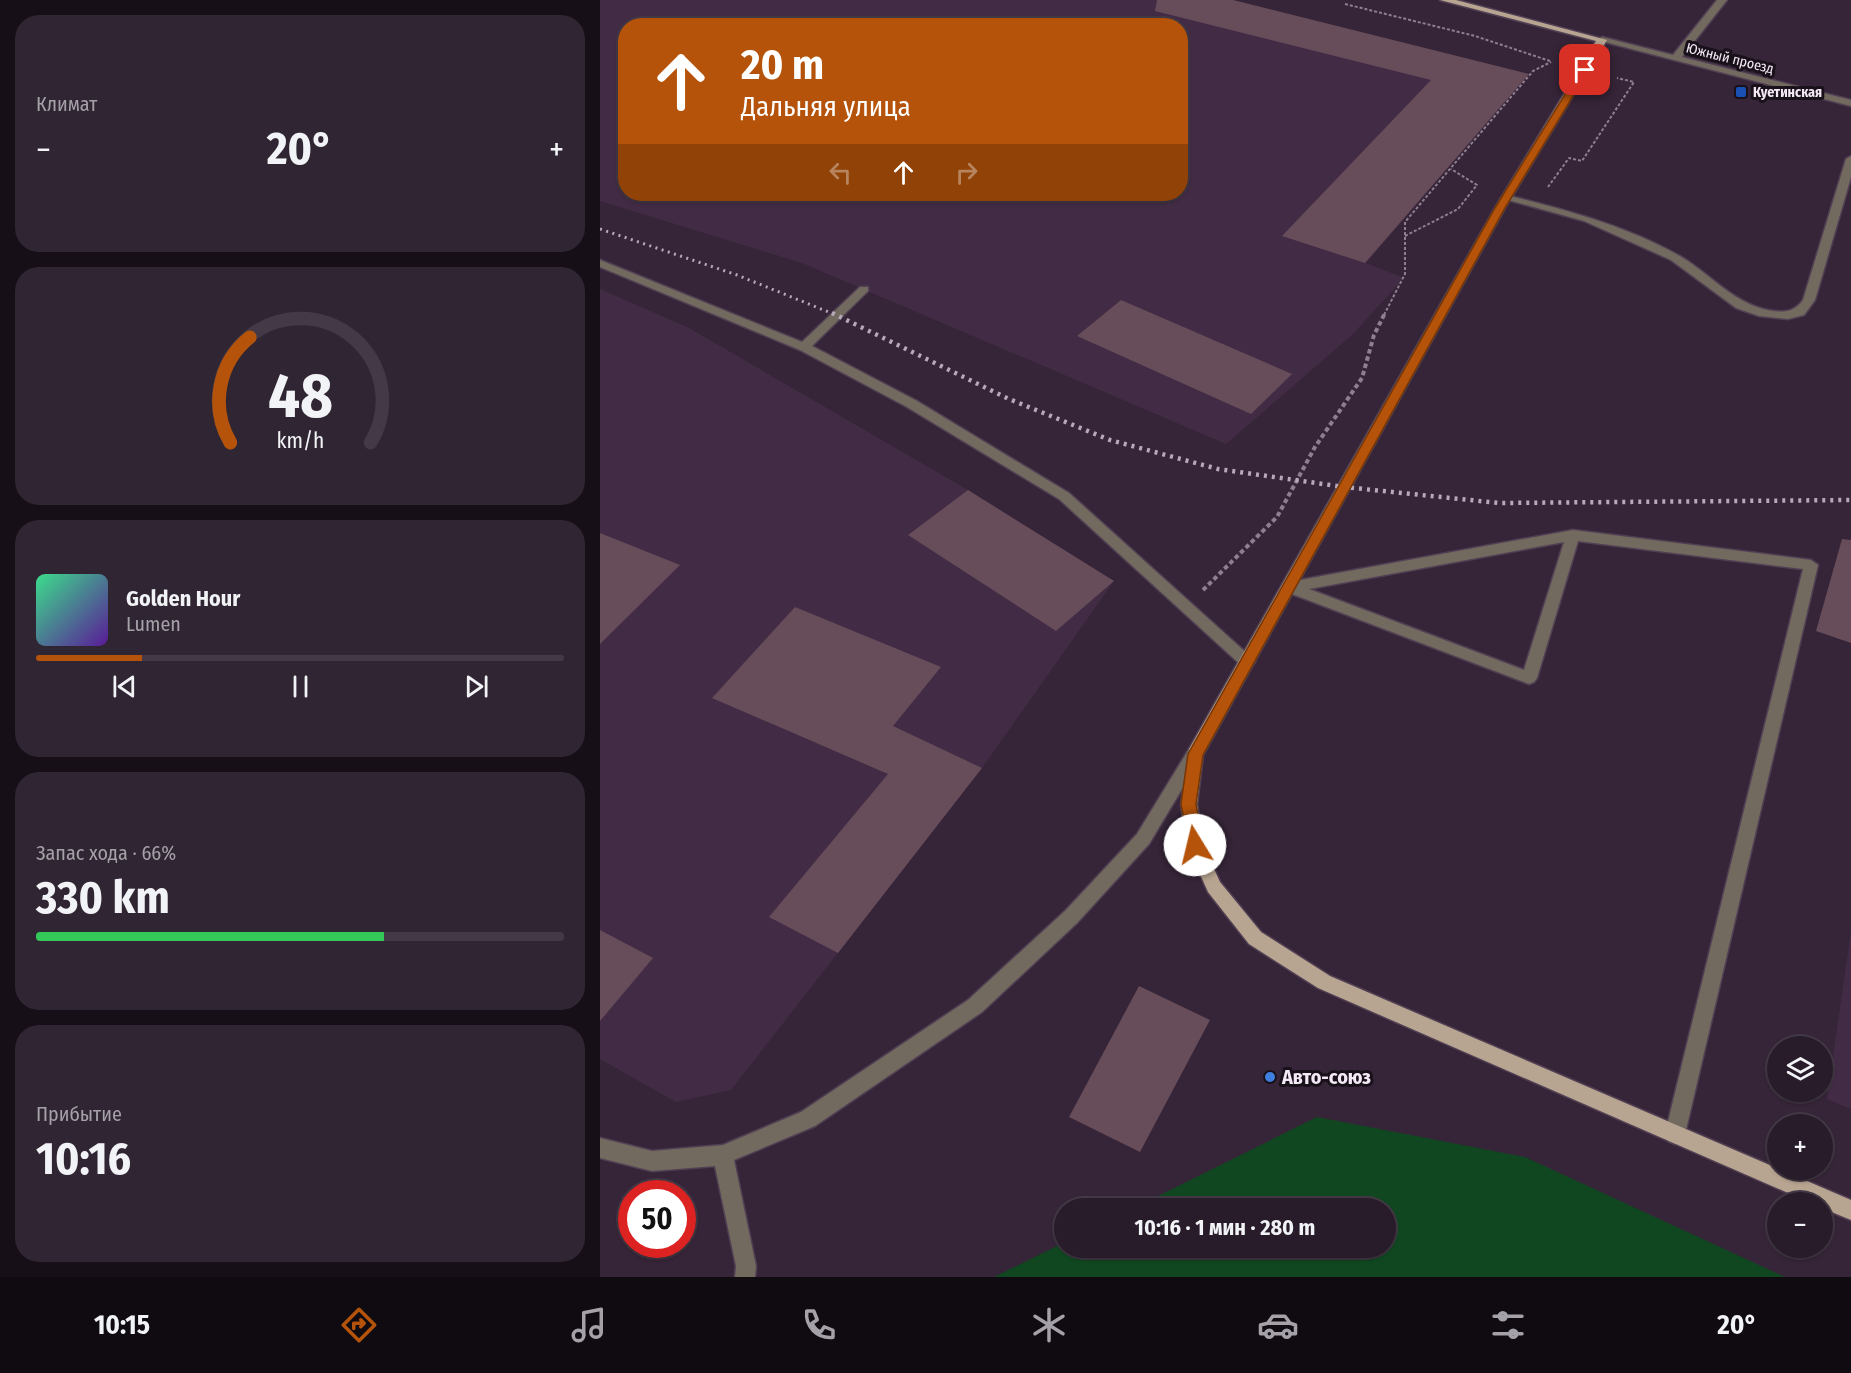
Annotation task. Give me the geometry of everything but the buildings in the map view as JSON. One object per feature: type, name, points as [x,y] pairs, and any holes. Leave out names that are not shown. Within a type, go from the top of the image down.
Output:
[{"type":"main road","points":[[1445,0],[1602,40],[1506,198],[1195,754],[1189,804],[1195,845],[1214,887],[1255,938],[1324,982],[1851,1210]]},
{"type":"street","points":[[1676,58],[1722,0]]},
{"type":"street","name":"Южный проезд","points":[[1602,40],[1851,103]]},
{"type":"street","points":[[1506,198],[1588,219],[1675,258],[1740,305],[1763,313],[1788,315],[1800,312],[1809,300],[1851,159]]},
{"type":"street","points":[[600,263],[804,347],[912,404],[1064,496],[1247,662]]},
{"type":"street","points":[[804,347],[864,290]]},
{"type":"street","points":[[1289,587],[1529,678],[1573,535]]},
{"type":"street","points":[[1289,587],[1573,535],[1811,565],[1675,1134]]},
{"type":"street","points":[[600,1148],[652,1161],[723,1155],[808,1119],[975,1006],[1071,917],[1143,839],[1195,754]]},
{"type":"street","points":[[723,1155],[746,1266],[745,1277]]},
{"type":"path","points":[[1186,607],[1277,517],[1315,447],[1362,378],[1374,335],[1406,274],[1405,222],[1533,71],[1551,62],[1475,36],[1345,4]]},
{"type":"path","points":[[1548,187],[1569,158],[1582,161],[1634,82],[1617,78]]},
{"type":"path","points":[[1405,236],[1458,209],[1477,185],[1450,169]]},
{"type":"shaded area","points":[[600,0],[1233,0],[1529,74],[1366,263],[1404,278],[1353,334],[1226,444],[802,263],[600,201]]},
{"type":"shaded area","points":[[600,289],[689,328],[968,490],[1114,581],[982,768],[731,1090],[676,1102],[600,1059]]},
{"type":"shaded area","points":[[1851,931],[1851,1109],[1833,1102],[1833,1057]]},
{"type":"green space","points":[[1317,1117],[1525,1157],[1785,1277],[994,1277],[1054,1247],[1054,1258],[1396,1258],[1396,1198],[1154,1198]]},
{"type":"railway","points":[[600,229],[737,275],[836,315]]},
{"type":"railway","points":[[832,313],[1009,399],[1110,440],[1218,469],[1344,487],[1499,503],[1851,500]]},
{"type":"place","name":"Куетинская","points":[[1741,92]]},
{"type":"place","name":"Авто-союз","points":[[1270,1077]]},
{"type":"route","points":[[1195,845],[1189,804],[1195,754],[1500,208],[1585,70]]}]
